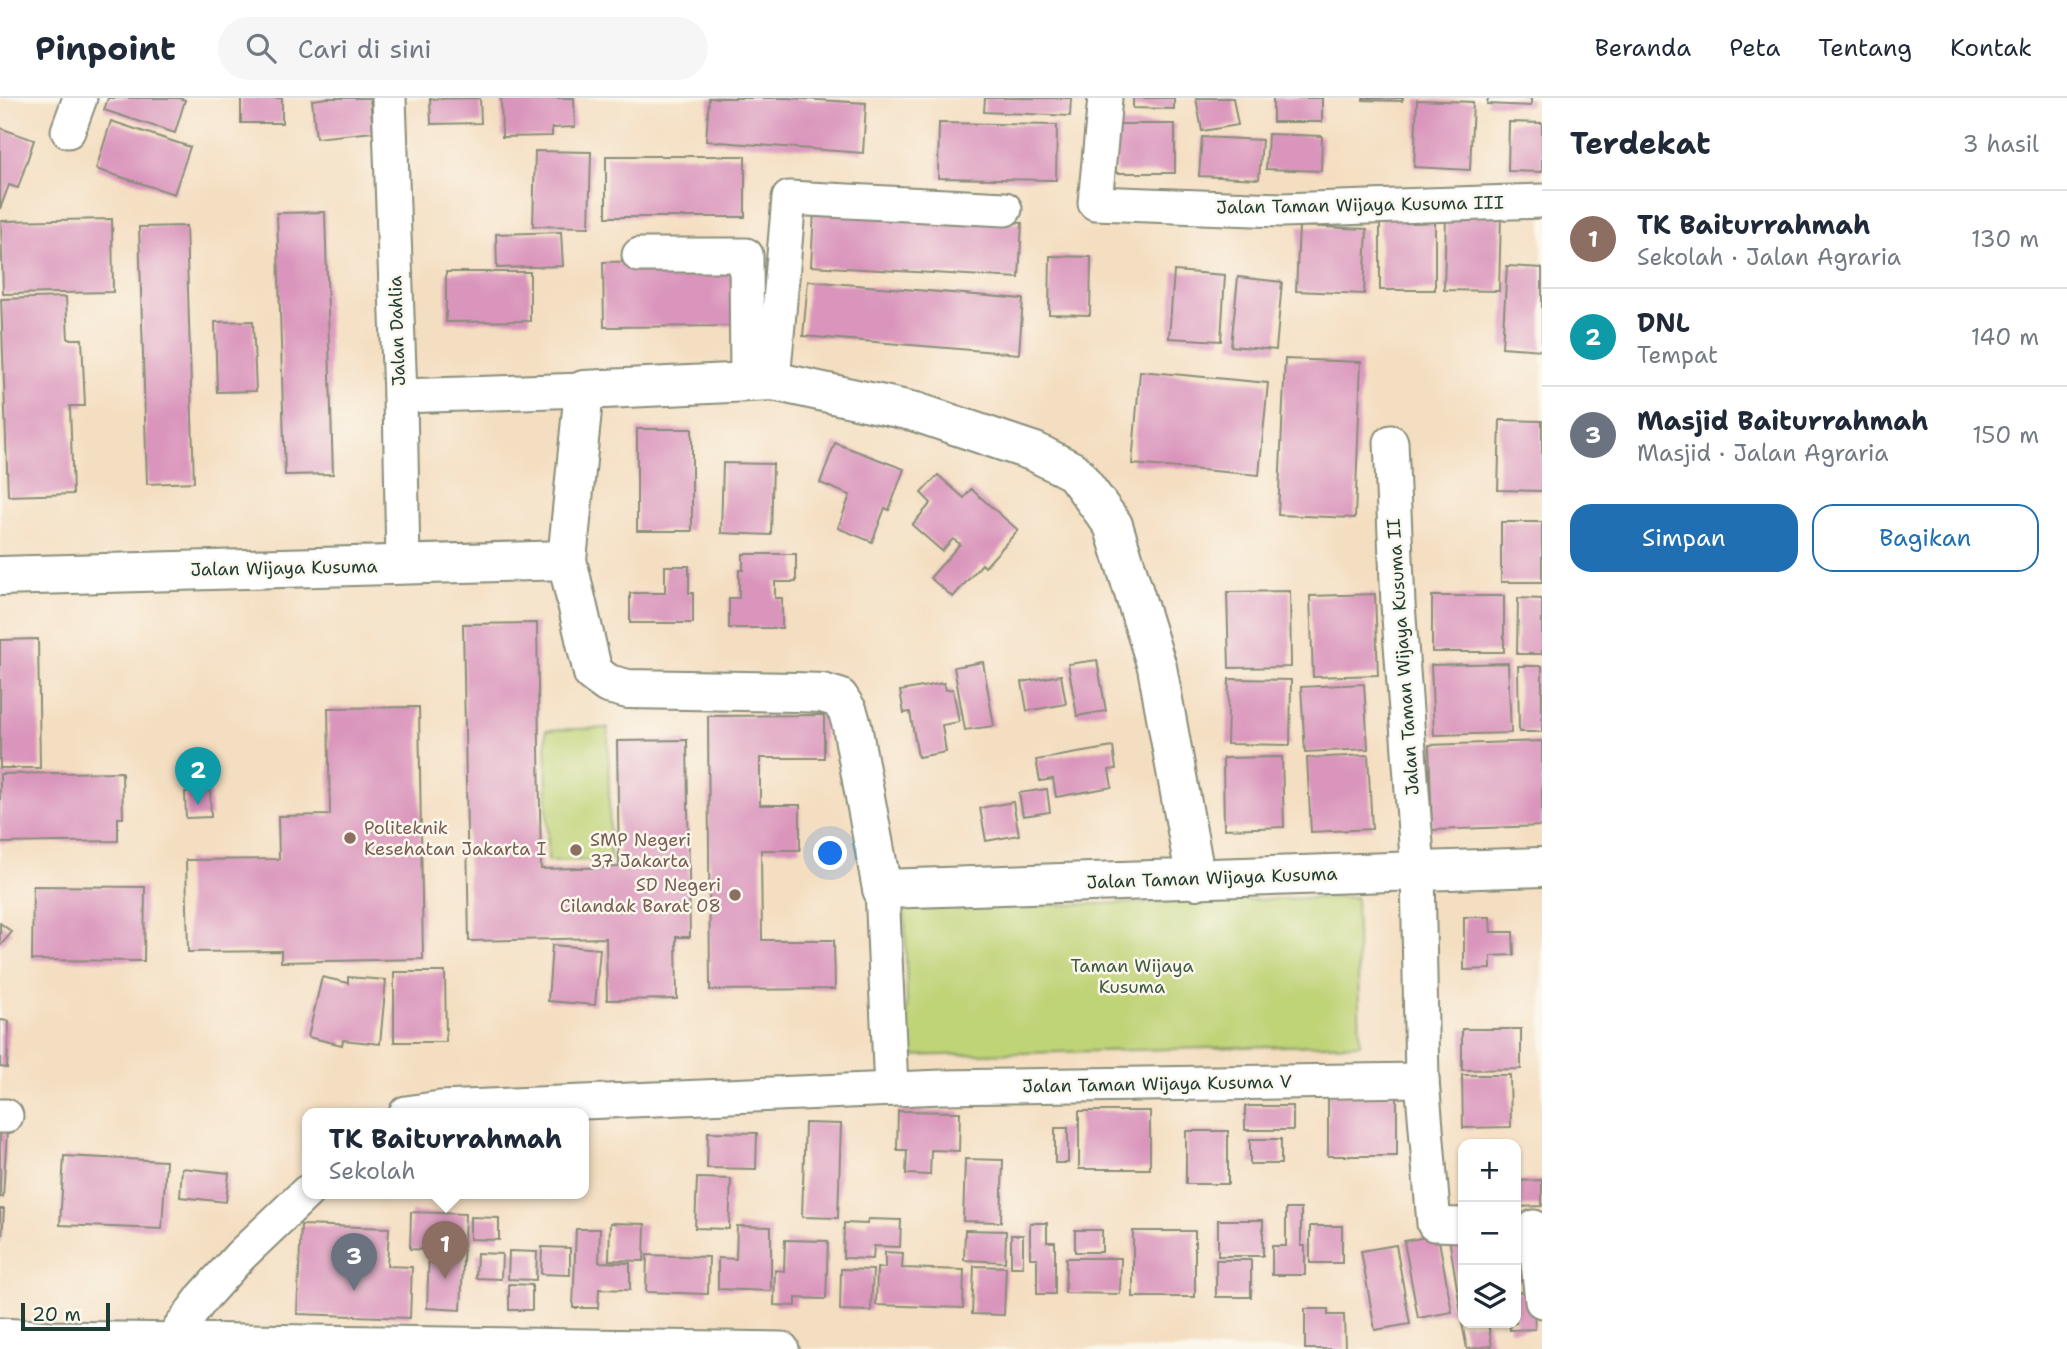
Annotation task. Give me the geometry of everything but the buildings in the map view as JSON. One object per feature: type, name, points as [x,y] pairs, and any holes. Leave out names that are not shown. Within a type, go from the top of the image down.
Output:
[{"type":"street","points":[[68,131],[80,98]]},
{"type":"street","name":"Jalan Dahlia","points":[[389,98],[403,565]]},
{"type":"street","name":"Jalan Taman Wijaya Kusuma III","points":[[1105,98],[1095,203],[1283,209],[1542,201]]},
{"type":"street","points":[[760,382],[789,198],[1004,209]]},
{"type":"street","points":[[639,256],[746,256],[760,382]]},
{"type":"street","points":[[400,396],[760,382],[916,412],[1035,452],[1074,472],[1113,525],[1157,667],[1196,880]]},
{"type":"street","points":[[584,390],[567,560],[593,673],[608,684],[628,689],[808,692],[839,698],[848,712],[882,890],[891,1089]]},
{"type":"street","name":"Jalan Taman Wijaya Kusuma II","points":[[1391,442],[1398,604],[1418,871],[1422,1080],[1434,1224],[1458,1225]]},
{"type":"street","name":"Jalan Wijaya Kusuma","points":[[0,576],[567,560]]},
{"type":"street","name":"Jalan Taman Wijaya Kusuma","points":[[882,890],[1542,867]]},
{"type":"street","name":"Jalan Taman Wijaya Kusuma V","points":[[440,1108],[891,1089],[1422,1080]]},
{"type":"street","points":[[175,1346],[203,1297],[240,1256],[302,1197]]},
{"type":"street","points":[[1531,1227],[1542,1301]]},
{"type":"street","points":[[0,1335],[50,1344],[782,1349]]},
{"type":"green space","points":[[608,728],[610,860],[548,861],[546,730]]},
{"type":"green space","name":"Taman Wijaya Kusuma","points":[[1356,897],[1360,1044],[908,1056],[905,909]]},
{"type":"place","name":"DNL","points":[[198,805]]},
{"type":"place","name":"Politeknik Kesehatan Jakarta I","points":[[350,838]]},
{"type":"place","name":"SMP Negeri 37 Jakarta","points":[[576,850]]},
{"type":"place","name":"SD Negeri Cilandak Barat 08","points":[[735,895]]},
{"type":"place","name":"TK Baiturrahmah","points":[[445,1279]]},
{"type":"place","name":"Masjid Baiturrahmah","points":[[354,1291]]}]
